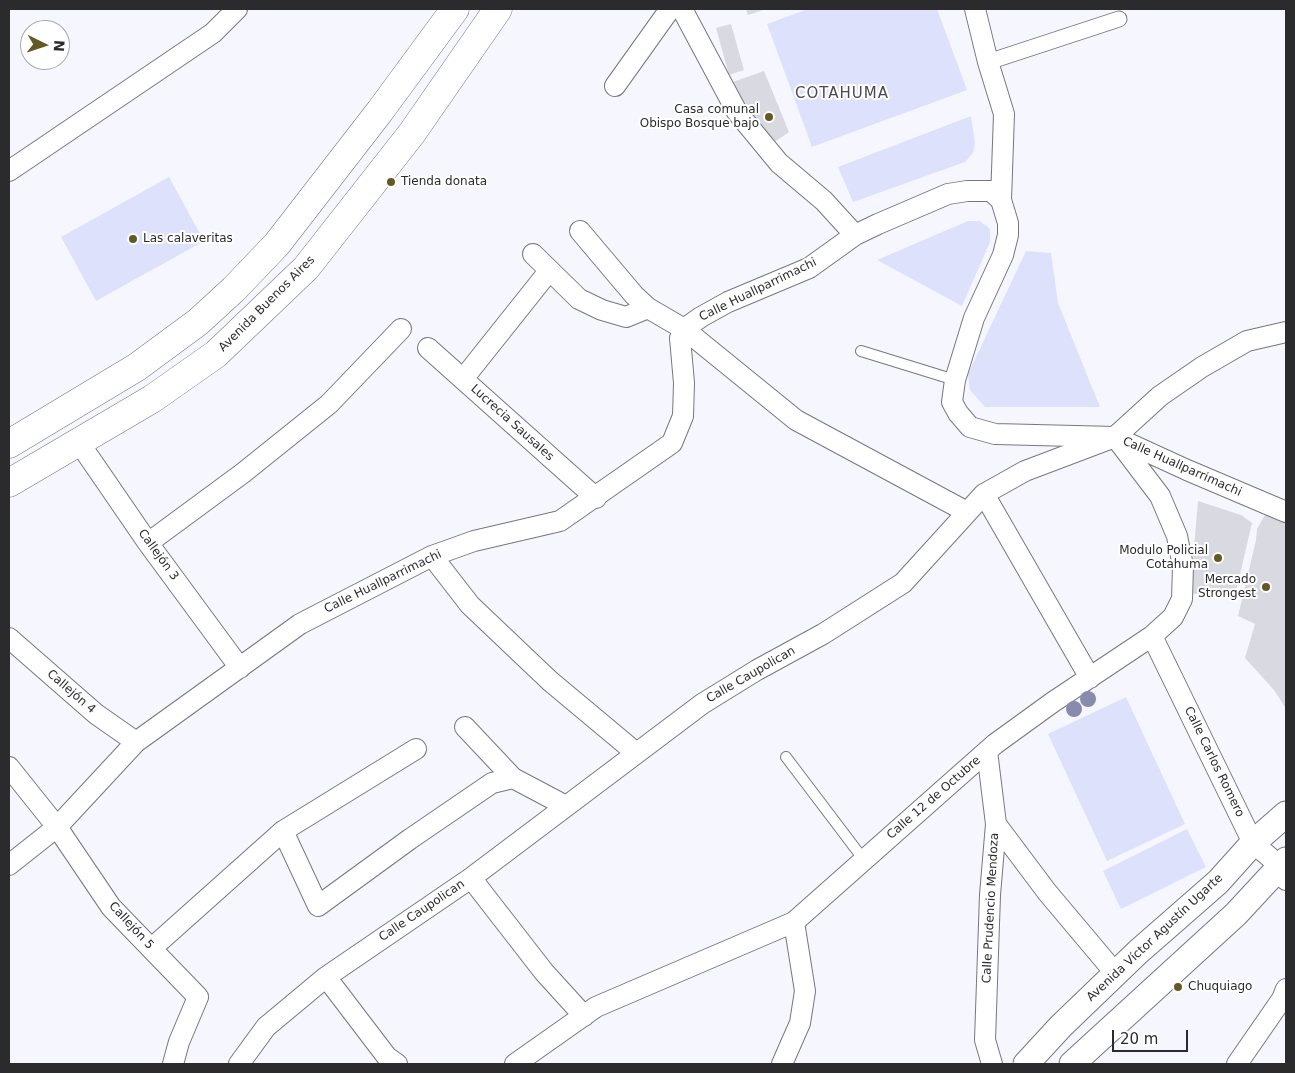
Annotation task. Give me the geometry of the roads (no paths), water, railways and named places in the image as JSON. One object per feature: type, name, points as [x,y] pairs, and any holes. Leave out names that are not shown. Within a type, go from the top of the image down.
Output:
[{"type":"main road","points":[[9,444],[137,367],[198,322],[234,289],[276,244],[380,111],[455,9]]},
{"type":"main road","name":"Avenida Buenos Aires","points":[[9,483],[152,399],[216,354],[306,268],[412,132],[498,9]]},
{"type":"street","points":[[9,171],[213,33],[237,9]]},
{"type":"street","points":[[615,86],[670,9]]},
{"type":"street","points":[[682,9],[737,112],[779,164],[824,201],[855,235]]},
{"type":"street","points":[[976,9],[988,62],[1004,114],[1001,200]]},
{"type":"street","points":[[988,62],[1119,19]]},
{"type":"street","name":"Calle Huallparrimachi","points":[[9,865],[57,827],[136,742],[300,624],[432,556],[474,542],[560,520],[596,498],[672,443],[683,416],[684,383],[679,349],[680,338],[684,329],[728,302],[808,268],[855,235],[948,194],[967,190],[991,191],[1001,200],[1008,223],[1008,236],[1003,255],[974,318],[955,380],[952,402],[958,413],[970,427],[994,434],[1114,437],[1286,512]]},
{"type":"street","points":[[580,231],[634,295],[648,308],[684,329],[796,420],[967,512]]},
{"type":"street","points":[[533,254],[579,299],[602,310],[626,317],[648,308]]},
{"type":"street","points":[[463,379],[549,271]]},
{"type":"street","points":[[148,543],[243,474],[329,404],[400,328]]},
{"type":"street","name":"Calle Caupolican","points":[[240,1064],[266,1027],[326,977],[471,878],[635,752],[702,704],[757,670],[823,634],[903,582],[984,494],[1025,471],[1114,437],[1160,396],[1202,367],[1246,341],[1286,332]]},
{"type":"street","name":"Lucrecia Sausales","points":[[428,348],[596,498]]},
{"type":"street","name":"Calle 12 de Octubre","points":[[515,1064],[596,1007],[794,922],[987,751],[1053,702],[1152,636],[1173,617],[1182,599],[1183,566],[1178,536],[1160,496],[1114,437]]},
{"type":"street","name":"Callejón 3","points":[[78,442],[148,543],[240,668]]},
{"type":"street","points":[[984,494],[1090,678]]},
{"type":"street","points":[[432,556],[470,605],[550,681],[635,752]]},
{"type":"street","name":"Calle Carlos Romero","points":[[1152,636],[1253,843],[1284,868]]},
{"type":"street","name":"Callejón 4","points":[[9,638],[96,714],[136,742]]},
{"type":"street","points":[[464,727],[513,778],[566,806]]},
{"type":"street","points":[[152,948],[283,831],[416,749]]},
{"type":"street","name":"Calle Prudencio Mendoza","points":[[987,751],[996,824],[990,895],[985,1040],[992,1064]]},
{"type":"street","name":"Callejón 5","points":[[9,767],[57,827],[111,907],[198,997],[179,1042],[173,1064]]},
{"type":"street","points":[[283,831],[318,906],[410,839],[492,783],[513,778]]},
{"type":"street","name":"Avenida Víctor Agustín Ugarte","points":[[1026,1064],[1061,1026],[1218,882],[1253,843],[1286,814]]},
{"type":"street","points":[[996,824],[1047,892],[1116,974]]},
{"type":"street","points":[[1072,1064],[1284,868]]},
{"type":"street","points":[[471,878],[544,972],[584,1016]]},
{"type":"street","points":[[782,1064],[800,1023],[805,991],[794,922]]},
{"type":"street","points":[[326,977],[387,1057],[397,1064]]},
{"type":"street","points":[[1237,1064],[1282,999],[1286,989]]},
{"type":"lane","points":[[861,351],[955,380]]},
{"type":"lane","points":[[786,757],[864,860]]},
{"type":"place","name":"Casa comunal Obispo Bosque bajo","points":[[769,117]]},
{"type":"place","name":"Tienda donata","points":[[391,182]]},
{"type":"place","name":"Las calaveritas","points":[[133,239]]},
{"type":"place","name":"Modulo Policial Cotahuma","points":[[1218,558]]},
{"type":"place","name":"Mercado Strongest","points":[[1266,587]]},
{"type":"place","name":"Chuquiago","points":[[1178,987]]},
{"type":"district","name":"COTAHUMA","points":[[842,94]]}]
